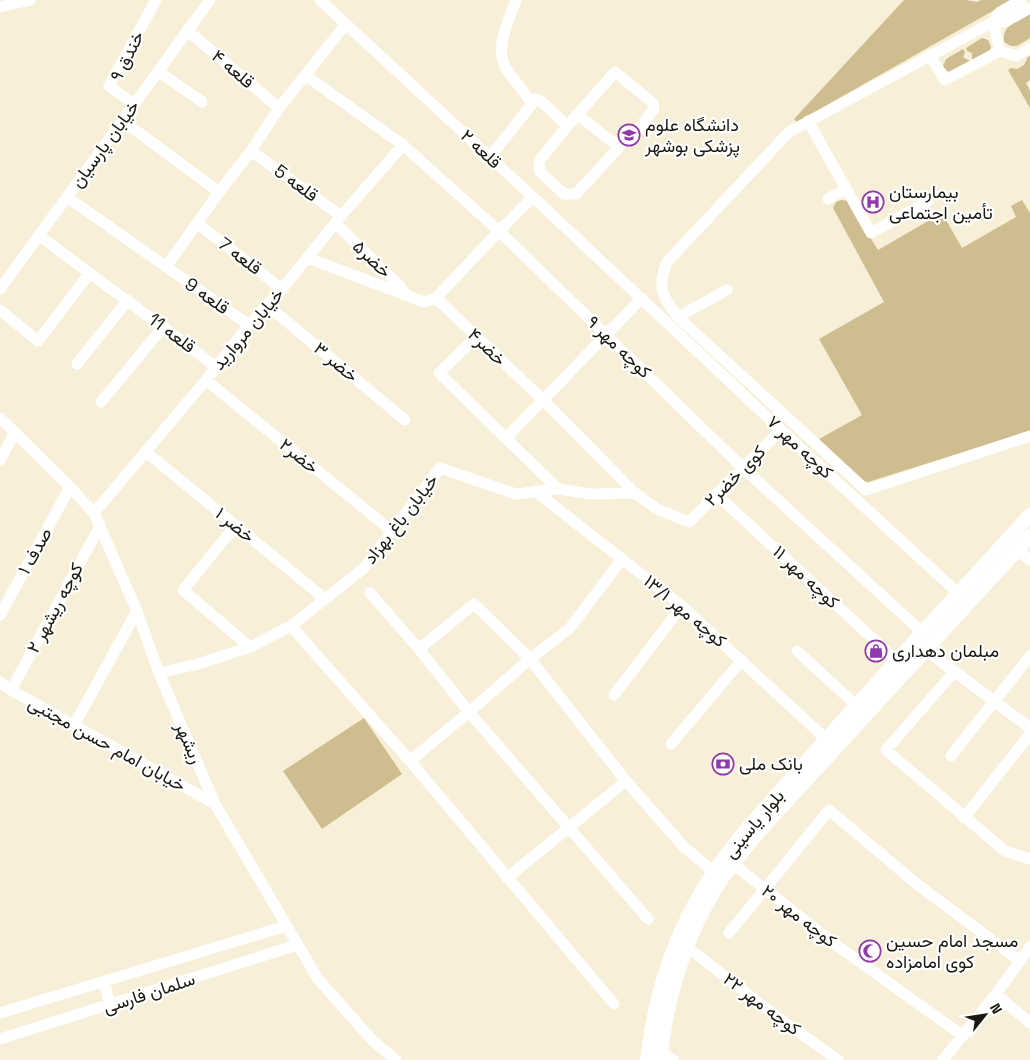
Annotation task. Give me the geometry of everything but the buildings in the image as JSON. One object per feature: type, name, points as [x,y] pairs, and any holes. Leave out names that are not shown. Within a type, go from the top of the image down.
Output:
[{"type":"main road","name":"بلوار یاسینی","points":[[647,1060],[649,1040],[663,977],[693,906],[714,872],[748,829],[856,705],[1030,515]]},
{"type":"main road","name":"بلوار یاسینی","points":[[661,1056],[671,998],[687,947],[710,899],[733,864],[756,835],[1030,536]]},
{"type":"main road","points":[[639,1060],[649,1040]]},
{"type":"street","points":[[0,7],[30,0]]},
{"type":"street","name":"خندق ۹","points":[[134,104],[109,86],[156,0]]},
{"type":"street","name":"خیابان پارسیان","points":[[0,289],[210,0]]},
{"type":"street","name":"قلعه ۲","points":[[320,0],[642,298]]},
{"type":"street","points":[[490,157],[532,104],[507,72],[500,55],[503,38],[516,0]]},
{"type":"street","points":[[1021,0],[1000,12],[993,22],[789,132],[667,262],[661,284],[663,296],[678,317],[866,490],[1030,436]]},
{"type":"street","points":[[993,22],[1004,22],[1030,8]]},
{"type":"street","points":[[993,22],[1000,51]]},
{"type":"street","points":[[166,267],[251,150],[279,108],[346,24]]},
{"type":"street","name":"قلعه ۴","points":[[187,30],[279,108]]},
{"type":"street","points":[[930,55],[945,80],[1000,51],[1016,56],[1030,48]]},
{"type":"street","points":[[158,71],[202,102]]},
{"type":"street","points":[[615,72],[653,103],[654,109],[631,138],[622,144],[576,194],[564,194],[540,172],[539,161],[569,124],[615,72]]},
{"type":"street","name":"کوچه مهر ۹","points":[[305,74],[403,145],[499,231],[742,467],[922,632]]},
{"type":"street","points":[[529,98],[536,99],[565,124],[569,124]]},
{"type":"street","points":[[578,115],[611,141],[622,144]]},
{"type":"street","points":[[123,121],[219,192]]},
{"type":"street","points":[[808,121],[871,233],[928,201]]},
{"type":"street","name":"خیابان مروارید","points":[[94,513],[206,380],[249,325],[282,289],[338,220],[403,145]]},
{"type":"street","name":"قلعه 5","points":[[251,150],[338,220]]},
{"type":"street","points":[[828,199],[846,189]]},
{"type":"street","points":[[308,258],[424,302],[436,298],[533,196]]},
{"type":"street","name":"قلعه 9","points":[[67,197],[249,325]]},
{"type":"street","name":"خضر۵","points":[[338,220],[407,296]]},
{"type":"street","name":"قلعه 7","points":[[198,224],[282,289]]},
{"type":"street","name":"قلعه 11","points":[[39,235],[89,274],[164,326],[216,367]]},
{"type":"street","points":[[0,310],[38,342],[89,274]]},
{"type":"street","points":[[678,317],[727,290]]},
{"type":"street","name":"خضر۴","points":[[436,298],[635,493]]},
{"type":"street","points":[[506,438],[642,298]]},
{"type":"street","name":"کوچه مهر ۷","points":[[642,298],[781,430],[959,594]]},
{"type":"street","points":[[77,364],[128,300]]},
{"type":"street","name":"خضر ۳","points":[[267,305],[405,420]]},
{"type":"street","points":[[101,402],[164,326]]},
{"type":"street","points":[[476,337],[439,373],[558,488]]},
{"type":"street","name":"خضر۲","points":[[206,380],[392,531]]},
{"type":"street","name":"ریشهر","points":[[0,418],[94,513],[215,804],[318,980],[373,1040],[396,1060]]},
{"type":"street","name":"کوی خضر۲","points":[[635,493],[656,509],[689,522],[781,430]]},
{"type":"street","points":[[0,460],[15,432]]},
{"type":"street","name":"خضر ۱","points":[[145,451],[326,599]]},
{"type":"street","name":"خیابان باغ بهزاد","points":[[159,673],[198,664],[250,647],[292,626],[364,568],[440,468],[516,494],[558,488],[591,494],[635,493]]},
{"type":"street","name":"صدف ۱","points":[[0,616],[70,487]]},
{"type":"street","name":"کوچه مهر ۱۳/۱","points":[[535,491],[682,606],[826,739]]},
{"type":"street","name":"کوچه مهر ۱۱","points":[[716,494],[896,660]]},
{"type":"street","points":[[236,525],[182,590],[250,647]]},
{"type":"street","name":"کوچه ریشهر ۲","points":[[11,690],[100,526]]},
{"type":"street","points":[[1017,550],[1030,560]]},
{"type":"street","points":[[410,761],[530,659],[570,628],[622,558]]},
{"type":"street","points":[[370,593],[420,649],[469,712],[648,919]]},
{"type":"street","points":[[420,649],[474,604],[530,659],[626,781],[684,847],[714,872]]},
{"type":"street","points":[[614,695],[682,606]]},
{"type":"street","points":[[74,726],[136,611]]},
{"type":"street","points":[[292,626],[410,761],[614,1004]]},
{"type":"street","points":[[926,650],[1030,728]]},
{"type":"street","points":[[797,651],[856,705]]},
{"type":"street","points":[[951,756],[1030,656]]},
{"type":"street","points":[[671,744],[742,660]]},
{"type":"street","points":[[954,672],[886,750],[1005,851],[1030,859]]},
{"type":"street","name":"خیابان امام حسن مجتبی","points":[[0,682],[74,726],[215,804]]},
{"type":"street","points":[[964,818],[1030,734]]},
{"type":"street","points":[[507,878],[626,781]]},
{"type":"street","points":[[729,933],[829,810],[918,885],[1020,961]]},
{"type":"street","name":"کوچه مهر ۲۰","points":[[733,864],[832,942],[963,1036]]},
{"type":"street","name":"سلمان فارسی","points":[[0,1013],[286,926]]},
{"type":"street","name":"سلمان فارسی","points":[[0,1039],[297,945]]},
{"type":"street","name":"کوچه مهر ۲۲","points":[[687,947],[772,1013],[838,1060]]},
{"type":"street","points":[[943,1060],[996,994],[1030,947]]},
{"type":"street","points":[[104,982],[110,1005]]},
{"type":"street","points":[[996,994],[1030,1023]]},
{"type":"street","points":[[661,1056],[673,1060]]},
{"type":"shaded area","points":[[904,0],[966,0],[977,2],[981,0],[1012,0],[797,122],[794,119]]},
{"type":"shaded area","points":[[1030,14],[1030,38],[1017,46],[1011,46],[1004,42],[1005,31],[1008,27]]},
{"type":"shaded area","points":[[982,38],[988,40],[991,47],[990,50],[972,60],[972,53],[967,51],[966,48]]},
{"type":"shaded area","points":[[963,49],[965,52],[963,57],[970,61],[949,72],[946,70],[943,66],[946,59]]},
{"type":"shaded area","points":[[1030,56],[1030,80],[1026,83],[1030,91],[1030,108],[1008,70],[1021,67]]},
{"type":"shaded area","points":[[841,200],[848,201],[878,250],[942,213],[962,248],[1016,217],[1011,206],[1022,200],[1030,213],[1030,431],[868,482],[863,481],[819,439],[862,415],[819,339],[884,302],[833,208],[836,202]]},
{"type":"shaded area","points":[[364,718],[402,774],[322,829],[283,771]]},
{"type":"place","name":"دانشگاه علوم پزشکی بوشهر","points":[[629,135]]},
{"type":"place","name":"بیمارستان تأمین اجتماعی","points":[[873,202]]},
{"type":"place","name":"مبلمان دهداری","points":[[876,651]]},
{"type":"place","name":"بانک ملی","points":[[723,764]]},
{"type":"place","name":"مسجد امام حسین کوی امامزاده","points":[[870,951]]}]
